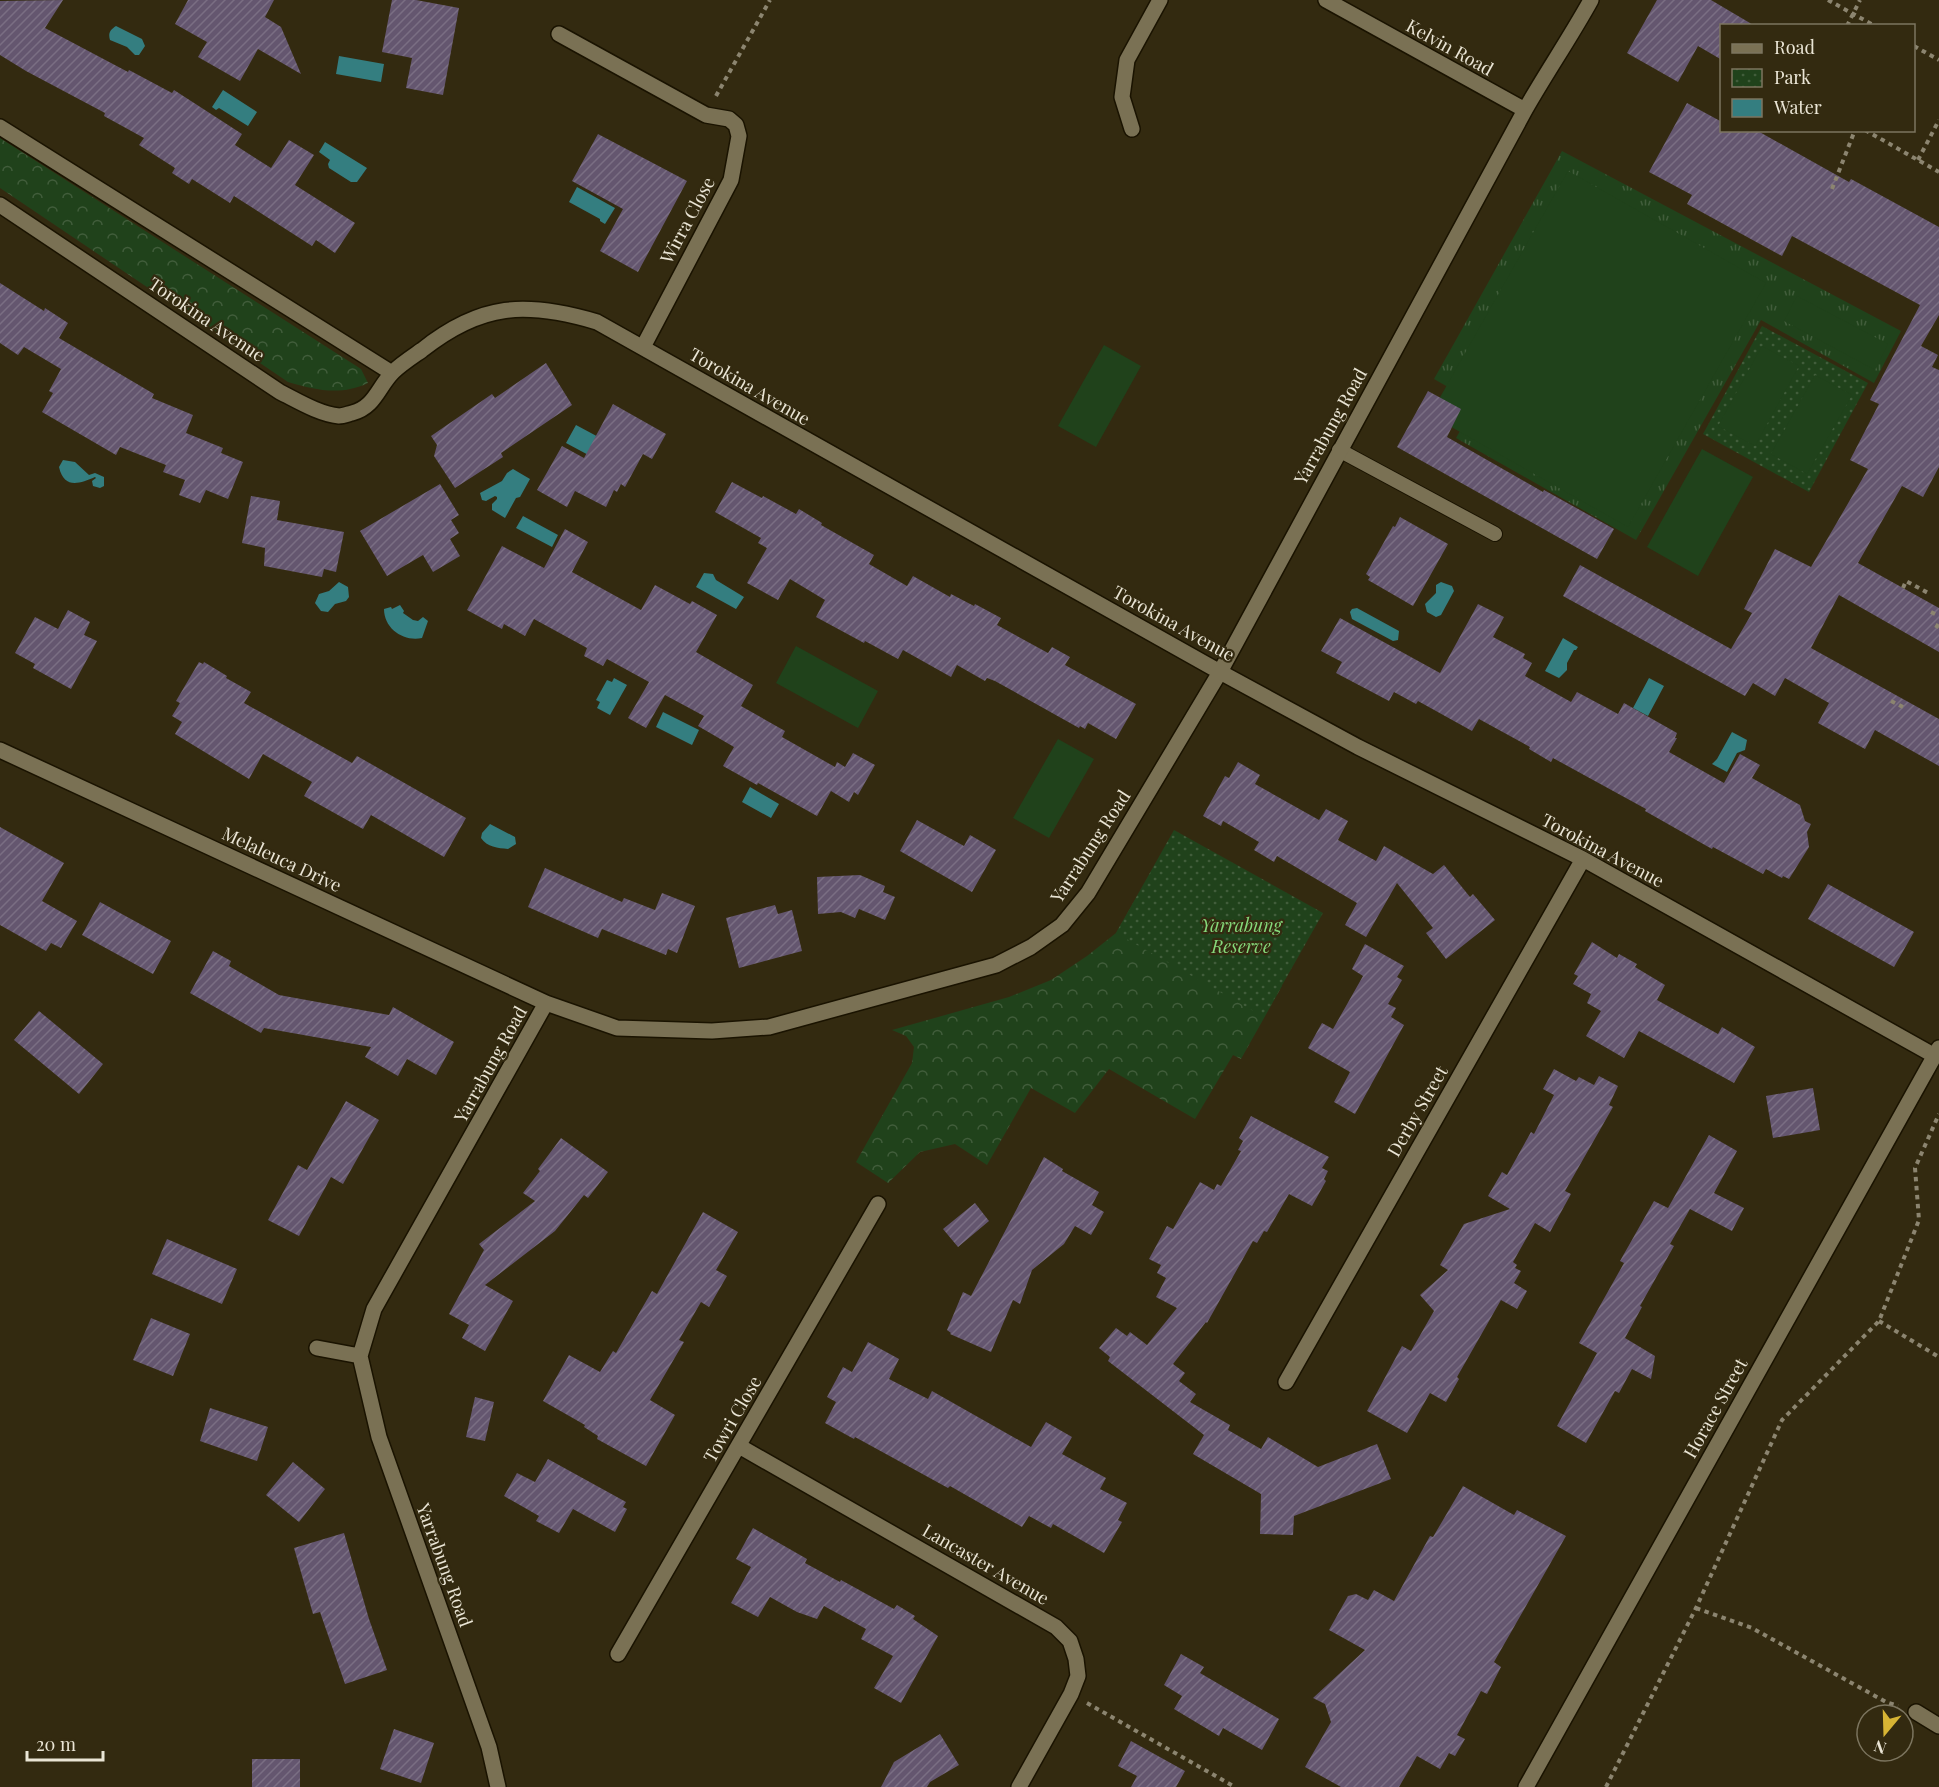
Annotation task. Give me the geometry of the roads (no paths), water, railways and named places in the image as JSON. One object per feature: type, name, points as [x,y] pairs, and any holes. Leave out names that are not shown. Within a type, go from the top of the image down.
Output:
[{"type":"street","points":[[1132,129],[1122,96],[1127,60],[1160,0]]},
{"type":"street","name":"Kelvin Road","points":[[1326,0],[1525,110]]},
{"type":"street","name":"Yarrabung Road","points":[[498,1787],[489,1747],[379,1437],[360,1356],[374,1309],[546,1003],[617,1028],[712,1031],[769,1027],[996,965],[1031,947],[1062,925],[1088,893],[1220,672],[1525,110],[1592,0]]},
{"type":"street","name":"Wirra Close","points":[[560,34],[705,115],[729,119],[736,125],[740,136],[731,180],[643,347]]},
{"type":"street","points":[[0,127],[392,373]]},
{"type":"street","name":"Torokina Avenue","points":[[0,204],[280,392],[310,407],[340,416],[363,410],[377,396],[392,373],[442,333],[464,321],[505,311],[525,309],[563,312],[597,322],[1220,672],[1358,747],[1582,859],[1937,1052]]},
{"type":"street","name":"Melaleuca Drive","points":[[0,750],[546,1003]]},
{"type":"street","name":"Derby Street","points":[[1286,1382],[1582,859]]},
{"type":"street","name":"Horace Street","points":[[1526,1787],[1937,1052]]},
{"type":"street","name":"Towri Close","points":[[618,1654],[879,1204]]},
{"type":"street","points":[[317,1348],[360,1356]]},
{"type":"street","name":"Lancaster Avenue","points":[[739,1446],[1056,1627],[1070,1641],[1076,1659],[1078,1676],[1071,1694],[1019,1787]]},
{"type":"street","points":[[1916,1712],[1939,1726]]},
{"type":"lane","points":[[1339,450],[1495,534]]},
{"type":"water","points":[[116,26],[142,39],[145,46],[139,55],[135,55],[127,47],[110,40],[110,32]]},
{"type":"water","points":[[339,56],[384,64],[381,82],[336,74]]},
{"type":"water","points":[[223,90],[257,112],[248,126],[219,108],[216,110],[212,107]]},
{"type":"water","points":[[325,142],[367,168],[357,182],[351,182],[329,168],[330,160],[319,152]]},
{"type":"water","points":[[577,187],[615,208],[605,224],[569,202]]},
{"type":"water","points":[[576,425],[604,440],[594,458],[566,443]]},
{"type":"water","points":[[63,460],[75,462],[89,475],[95,473],[104,477],[104,486],[100,488],[93,486],[92,481],[95,477],[78,483],[68,482],[61,474],[59,467]]},
{"type":"water","points":[[513,469],[530,479],[505,518],[492,510],[492,504],[497,497],[486,501],[482,500],[480,493],[502,481]]},
{"type":"water","points":[[523,516],[558,535],[552,547],[516,528]]},
{"type":"water","points":[[704,573],[713,574],[716,580],[744,597],[736,609],[696,587]]},
{"type":"water","points":[[339,582],[348,587],[349,597],[346,601],[335,604],[328,612],[321,611],[315,603],[319,594],[329,591]]},
{"type":"water","points":[[1441,582],[1452,586],[1454,591],[1441,615],[1436,617],[1427,612],[1425,604],[1436,593],[1436,585]]},
{"type":"water","points":[[400,605],[403,613],[413,620],[418,621],[423,617],[428,621],[422,638],[402,636],[387,623],[384,609],[391,607],[392,609]]},
{"type":"water","points":[[1357,608],[1399,631],[1398,640],[1393,641],[1352,619],[1350,612]]},
{"type":"water","points":[[1563,638],[1578,647],[1567,663],[1567,670],[1559,678],[1545,671]]},
{"type":"water","points":[[614,678],[627,685],[610,715],[597,708],[600,702],[596,700],[607,680],[612,682]]},
{"type":"water","points":[[1649,678],[1664,686],[1648,716],[1633,708]]},
{"type":"water","points":[[663,712],[699,730],[692,745],[656,727]]},
{"type":"water","points":[[1732,732],[1747,740],[1745,750],[1737,753],[1727,772],[1712,764]]},
{"type":"water","points":[[750,787],[779,804],[771,818],[742,802]]},
{"type":"water","points":[[490,824],[515,837],[516,844],[508,849],[486,843],[481,838],[482,833]]},
{"type":"park label","name":"Yarrabung Reserve","points":[[1241,935]]}]
